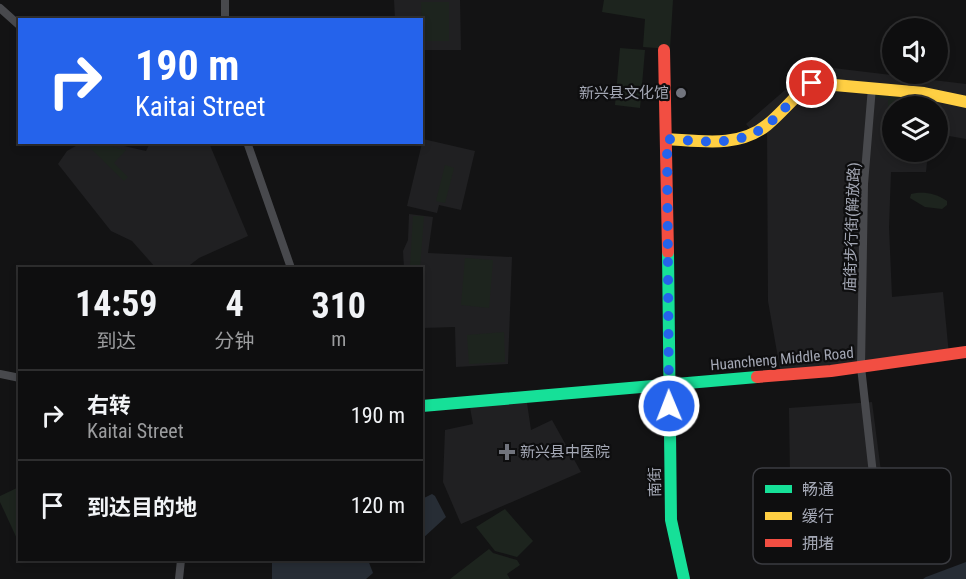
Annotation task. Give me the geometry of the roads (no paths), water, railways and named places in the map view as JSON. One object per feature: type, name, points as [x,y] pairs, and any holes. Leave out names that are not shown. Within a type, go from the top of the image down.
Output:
[{"type":"street","points":[[225,0],[225,18]]},
{"type":"street","points":[[0,8],[18,24]]},
{"type":"street","name":"南街","points":[[664,50],[671,520],[684,579]]},
{"type":"street","points":[[667,139],[716,142],[748,137],[767,124],[798,93],[812,83],[924,93],[966,102]]},
{"type":"street","name":"庙街步行街(解放路)","points":[[872,87],[864,184],[861,367],[872,468]]},
{"type":"street","points":[[248,144],[291,267]]},
{"type":"street","name":"Huancheng Middle Road","points":[[423,406],[669,383],[807,373],[966,352]]},
{"type":"street","points":[[0,374],[18,378]]},
{"type":"street","points":[[179,579],[181,561]]},
{"type":"place","name":"新兴县文化馆","points":[[681,93]]},
{"type":"place","name":"新兴县中医院","points":[[507,452]]}]
